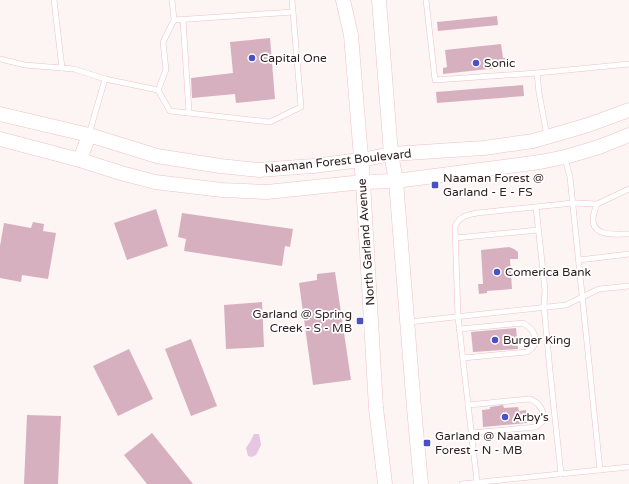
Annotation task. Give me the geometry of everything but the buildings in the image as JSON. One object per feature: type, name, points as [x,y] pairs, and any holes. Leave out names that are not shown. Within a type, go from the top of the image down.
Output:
[{"type":"main road","name":"North Garland Avenue","points":[[343,0],[351,35],[363,182],[376,408],[385,484]]},
{"type":"main road","points":[[379,0],[391,154],[396,181],[421,484]]},
{"type":"main road","name":"Naaman Forest Boulevard","points":[[0,114],[89,134],[157,156],[220,166],[259,170],[313,166],[361,160],[391,154],[484,148],[533,141],[588,125],[629,110]]},
{"type":"main road","points":[[80,160],[89,134]]},
{"type":"main road","name":"Naaman Forest Boulevard","points":[[0,139],[80,160],[121,174],[155,182],[222,190],[268,192],[363,182],[396,181],[540,162],[565,157],[598,147],[629,135]]},
{"type":"lane","points":[[54,0],[62,68]]},
{"type":"lane","points":[[158,90],[166,70],[163,42],[174,20],[172,0]]},
{"type":"lane","points":[[0,60],[25,65],[74,69],[105,79],[158,90],[170,111],[270,122],[302,107],[292,0]]},
{"type":"lane","points":[[426,0],[435,80],[538,73],[629,64]]},
{"type":"lane","points":[[174,20],[293,12]]},
{"type":"lane","points":[[183,20],[189,113]]},
{"type":"lane","points":[[538,73],[547,137]]},
{"type":"lane","points":[[89,134],[105,79]]},
{"type":"lane","points":[[565,157],[570,177],[600,470]]},
{"type":"lane","points":[[477,482],[458,317],[455,226],[462,216],[536,207],[597,204],[629,189]]},
{"type":"lane","points":[[623,192],[629,194]]},
{"type":"lane","points":[[597,204],[593,220],[595,227],[603,234],[629,234]]},
{"type":"lane","points":[[536,207],[544,290],[544,308],[561,474]]},
{"type":"lane","points":[[455,238],[538,230]]},
{"type":"lane","points":[[579,260],[629,254]]},
{"type":"lane","points":[[408,322],[566,305],[599,289],[629,286]]},
{"type":"lane","points":[[460,329],[523,323],[534,332],[536,338],[532,349],[527,352],[463,358]]},
{"type":"lane","points":[[468,405],[529,399],[534,400],[538,404],[543,411],[544,416],[543,421],[536,427],[471,433]]},
{"type":"lane","points":[[462,484],[629,467]]},
{"type":"shaded area","points":[[254,434],[259,434],[261,445],[256,455],[252,457],[248,456],[246,448]]},
{"type":"place","name":"Capital One","points":[[252,58]]},
{"type":"place","name":"Sonic","points":[[476,63]]},
{"type":"place","name":"Naaman Forest @ Garland - E - FS","points":[[435,185]]},
{"type":"place","name":"Comerica Bank","points":[[497,272]]},
{"type":"place","name":"Garland @ Spring Creek - S - MB","points":[[360,321]]},
{"type":"place","name":"Burger King","points":[[495,340]]},
{"type":"place","name":"Arby's","points":[[505,417]]},
{"type":"place","name":"Garland @ Naaman Forest - N - MB","points":[[427,443]]}]
